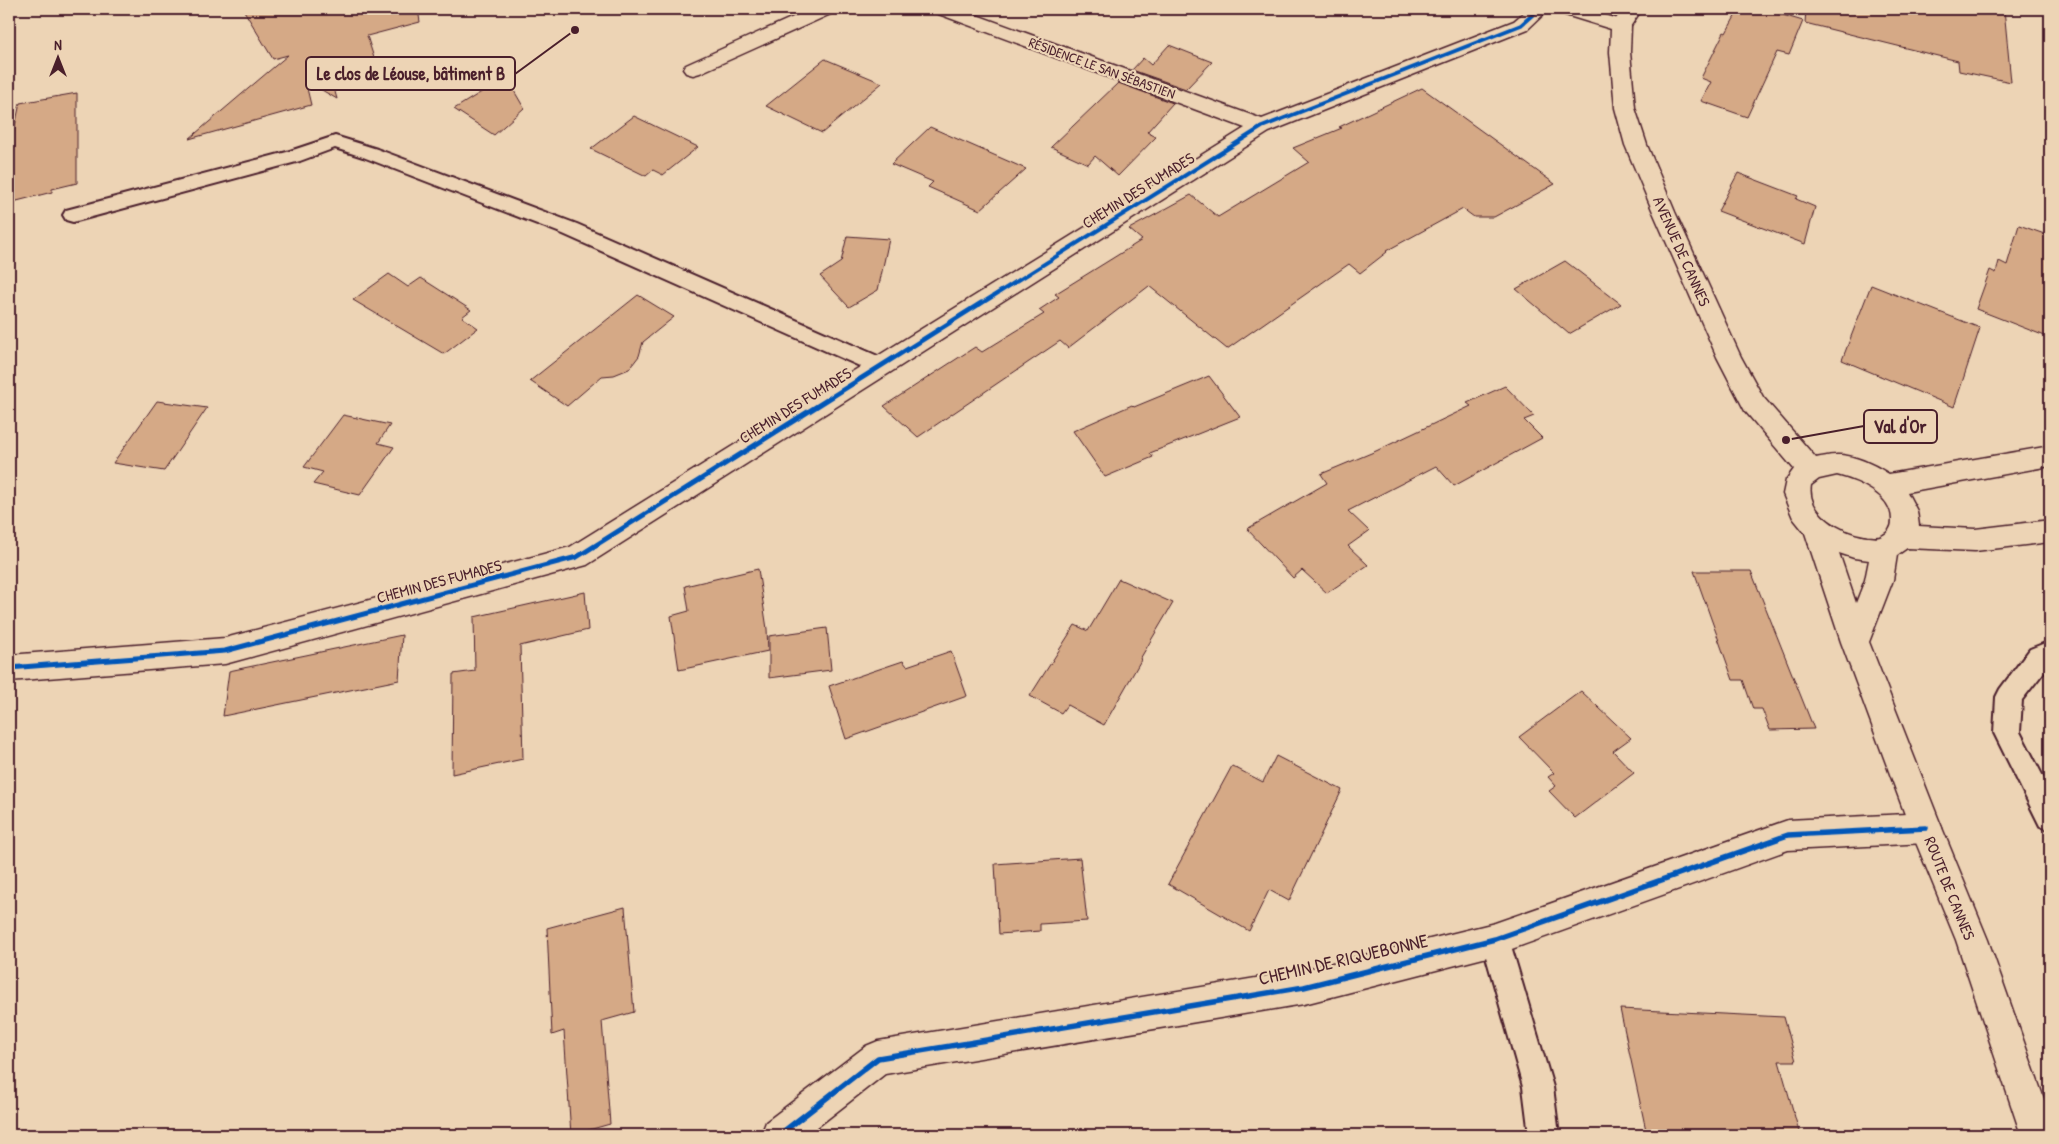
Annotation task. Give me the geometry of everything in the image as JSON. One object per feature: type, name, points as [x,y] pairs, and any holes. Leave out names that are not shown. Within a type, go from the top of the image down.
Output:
[{"type":"street","points":[[693,69],[826,9]]},
{"type":"street","name":"RÉSIDENCE LE SAN SÉBASTIEN","points":[[943,9],[1262,127]]},
{"type":"street","name":"CHEMIN DES FUMADES","points":[[9,668],[225,651],[578,558],[1262,127],[1521,25],[1539,9]]},
{"type":"street","points":[[1566,9],[1626,18]]},
{"type":"street","name":"AVENUE DE CANNES","points":[[1626,18],[1620,52],[1625,108],[1636,145],[1729,357],[1754,404],[1810,470]]},
{"type":"street","points":[[1885,485],[2050,456]]},
{"type":"street","points":[[1855,642],[1893,542],[1906,524],[1904,511],[1897,497],[1885,485],[1870,475],[1854,468],[1837,465],[1823,466],[1810,470],[1800,478],[1796,489],[1798,502],[1805,516],[1817,529],[1832,539],[1850,546],[1868,550],[1893,542],[1975,540],[2050,531]]},
{"type":"street","name":"ROUTE DE CANNES","points":[[1817,529],[1855,642],[1926,828],[1972,940],[2039,1135]]},
{"type":"street","name":"CHEMIN DE RIQUEBONNE","points":[[779,1135],[878,1058],[952,1048],[1304,987],[1495,939],[1788,835],[1926,828]]},
{"type":"lane","points":[[73,215],[293,157],[335,142],[370,153],[570,229],[880,366]]},
{"type":"lane","points":[[2050,652],[2039,656],[2009,697],[2007,733],[2050,817]]},
{"type":"lane","points":[[1495,939],[1538,1087],[1544,1135]]},
{"type":"building","points":[[243,9],[418,9],[420,22],[367,36],[375,61],[330,74],[337,99],[305,80],[311,105],[189,139],[288,55],[273,59]]},
{"type":"building","points":[[1739,9],[1762,9],[1803,21],[1789,55],[1777,52],[1747,117],[1701,101],[1711,82],[1701,78],[1724,32],[1726,33]]},
{"type":"building","points":[[1806,9],[2004,9],[2011,82],[1959,71],[1958,61],[1805,23]]},
{"type":"building","points":[[1169,45],[1212,62],[1186,89],[1132,70],[1143,58],[1151,65]]},
{"type":"building","points":[[825,59],[882,83],[822,133],[766,106]]},
{"type":"building","points":[[506,77],[524,108],[494,135],[454,109]]},
{"type":"building","points":[[1118,83],[1173,103],[1147,132],[1156,137],[1118,176],[1095,156],[1088,164],[1051,147]]},
{"type":"building","points":[[1422,88],[1555,184],[1494,217],[1474,217],[1463,209],[1386,251],[1360,273],[1349,264],[1227,349],[1149,286],[1068,348],[1060,341],[918,437],[884,406],[975,347],[982,352],[1044,314],[1039,310],[1059,297],[1055,294],[1142,240],[1129,229],[1191,195],[1218,217],[1309,162],[1293,148],[1342,128],[1339,127]]},
{"type":"building","points":[[77,93],[77,183],[52,189],[52,192],[9,203],[9,154],[20,103]]},
{"type":"building","points":[[634,116],[698,147],[663,175],[653,170],[646,176],[591,149]]},
{"type":"building","points":[[930,127],[1026,169],[980,210],[928,187],[933,182],[891,164]]},
{"type":"building","points":[[1738,173],[1798,196],[1796,199],[1815,207],[1805,244],[1718,211]]},
{"type":"building","points":[[2019,225],[2050,236],[2050,338],[1976,309],[1990,270],[1996,273],[1999,261],[2007,265]]},
{"type":"building","points":[[847,236],[889,239],[878,290],[849,307],[820,276],[841,262]]},
{"type":"building","points":[[1565,261],[1621,304],[1569,334],[1516,289]]},
{"type":"building","points":[[389,274],[408,287],[421,278],[471,310],[462,317],[478,328],[444,354],[353,300]]},
{"type":"building","points":[[1871,285],[1980,328],[1954,407],[1842,360]]},
{"type":"building","points":[[638,295],[674,317],[643,342],[639,356],[629,369],[614,375],[602,376],[567,406],[530,381]]},
{"type":"building","points":[[1209,376],[1240,417],[1150,453],[1153,457],[1105,477],[1073,431],[1132,405],[1134,407]]},
{"type":"building","points":[[1505,386],[1534,416],[1524,420],[1542,438],[1454,486],[1436,466],[1348,511],[1369,531],[1348,546],[1368,565],[1327,593],[1302,570],[1293,578],[1247,529],[1327,483],[1321,474],[1376,451],[1471,406],[1467,403]]},
{"type":"building","points":[[157,401],[207,408],[164,471],[113,463]]},
{"type":"building","points":[[343,415],[390,425],[378,443],[394,447],[360,495],[313,484],[323,472],[304,467]]},
{"type":"building","points":[[758,569],[767,629],[768,651],[679,670],[671,616],[689,611],[685,586]]},
{"type":"building","points":[[1694,571],[1751,571],[1814,729],[1770,730],[1762,709],[1753,709],[1743,680],[1733,680]]},
{"type":"building","points":[[1119,579],[1173,603],[1104,725],[1067,705],[1061,713],[1030,696],[1075,625],[1088,631]]},
{"type":"building","points":[[585,592],[588,630],[520,646],[523,759],[452,774],[453,674],[475,671],[474,617]]},
{"type":"building","points":[[827,628],[831,670],[769,678],[769,636]]},
{"type":"building","points":[[402,635],[399,680],[223,716],[229,671]]},
{"type":"building","points":[[951,651],[967,696],[846,739],[829,686],[903,661],[907,666]]},
{"type":"building","points":[[1581,691],[1631,738],[1613,751],[1634,773],[1575,818],[1549,791],[1556,786],[1548,777],[1554,773],[1519,737]]},
{"type":"building","points":[[1276,756],[1342,790],[1289,901],[1269,890],[1249,931],[1168,884],[1232,766],[1263,782]]},
{"type":"building","points":[[1080,858],[1087,921],[1040,924],[1040,931],[999,934],[995,864]]},
{"type":"building","points":[[625,907],[634,1012],[602,1021],[610,1124],[571,1135],[564,1031],[552,1035],[547,928]]},
{"type":"building","points":[[1620,1009],[1784,1017],[1796,1061],[1779,1061],[1800,1135],[1647,1135]]},
{"type":"cycle path","points":[[9,668],[225,651],[577,557],[1262,127],[1521,25],[1539,9]]},
{"type":"cycle path","points":[[779,1135],[878,1058],[1304,987],[1495,939],[1788,835],[1926,828]]},
{"type":"place","name":"Le clos de Léouse, bâtiment B","points":[[575,30]]},
{"type":"place","name":"Val d'Or","points":[[1786,440]]}]
